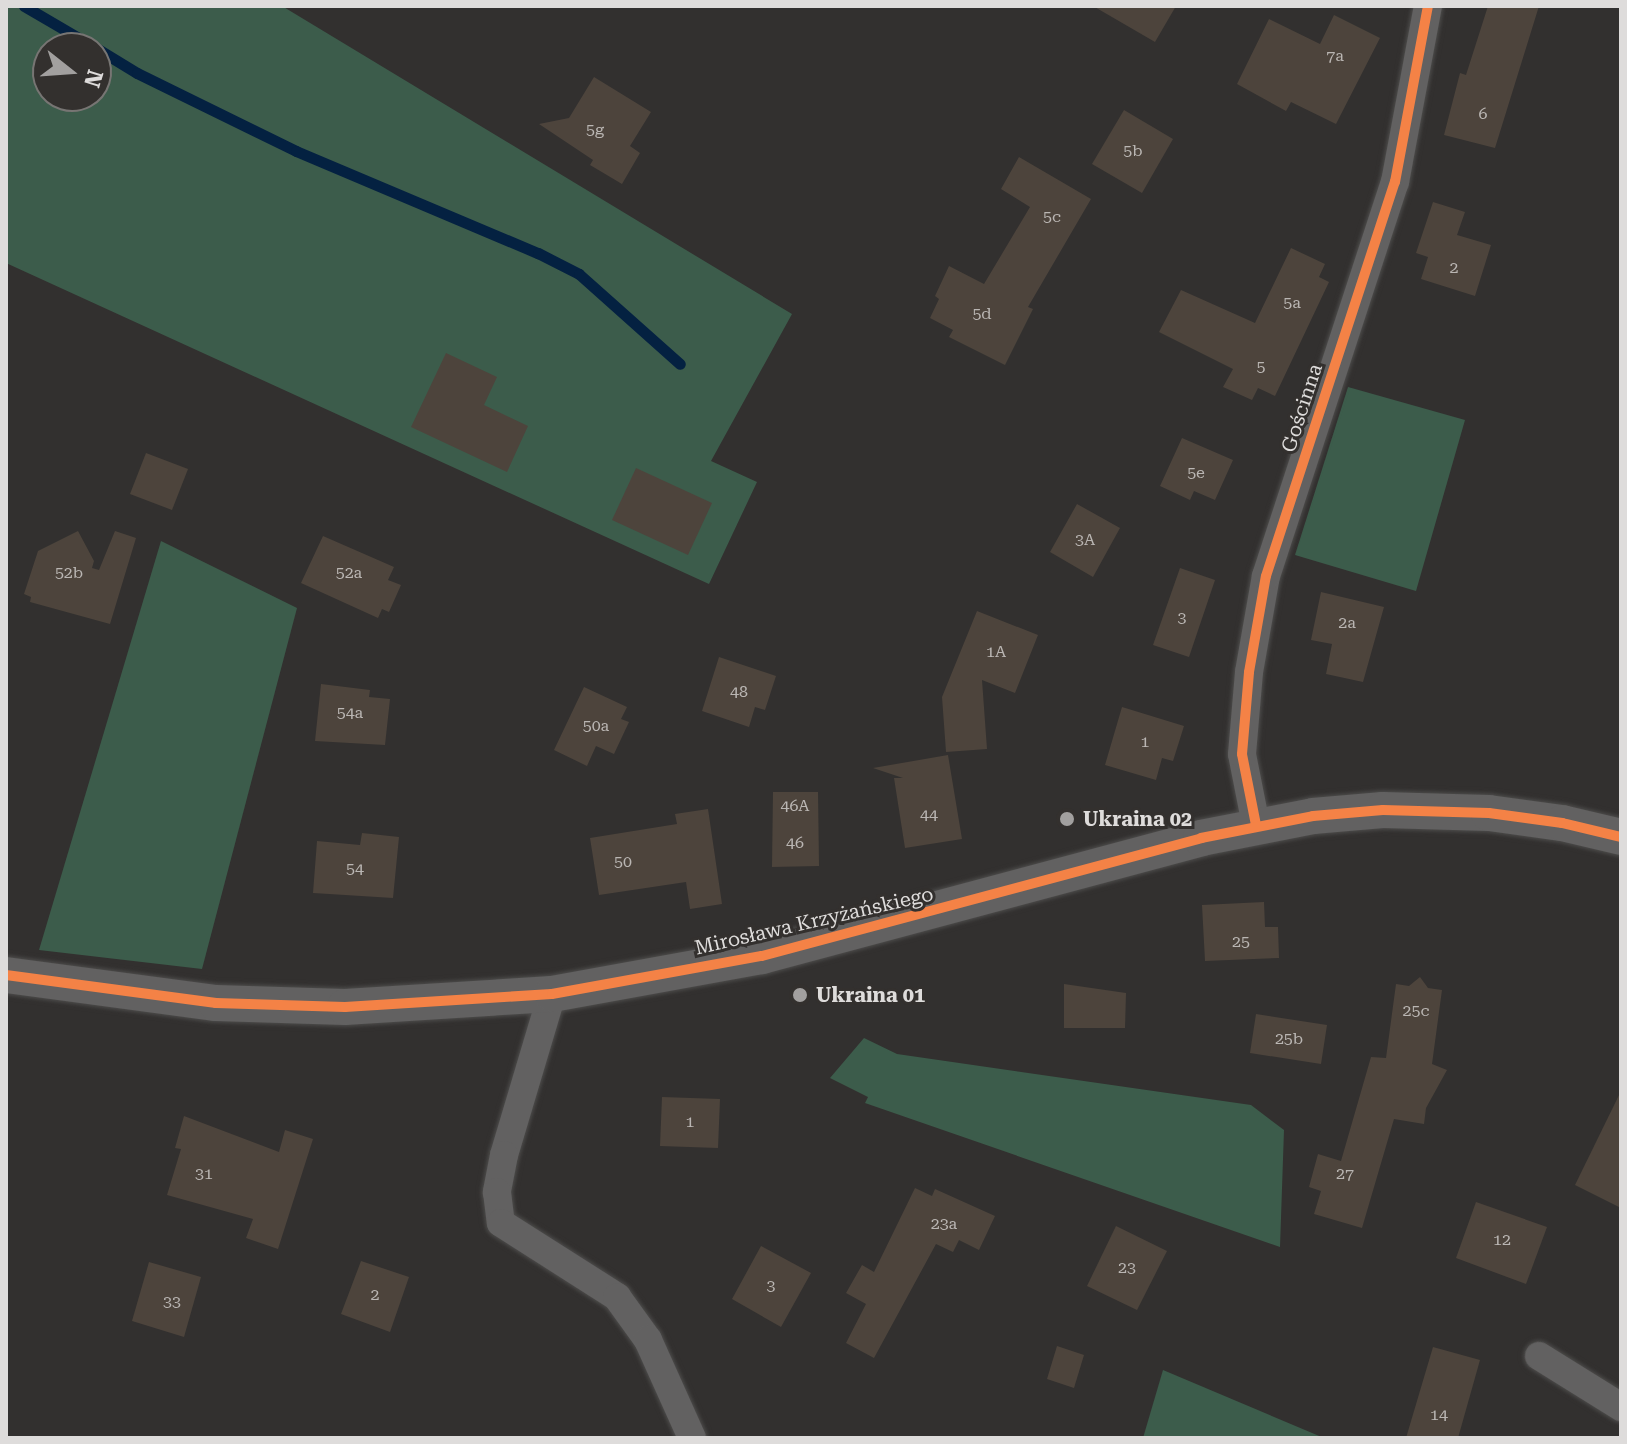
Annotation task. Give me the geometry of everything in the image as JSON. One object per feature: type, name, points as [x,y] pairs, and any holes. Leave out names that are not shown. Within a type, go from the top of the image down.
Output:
[{"type":"street","name":"Gościnna","points":[[1256,825],[1242,754],[1249,672],[1266,576],[1395,182],[1428,6]]},
{"type":"street","name":"Mirosława Krzyżańskiego","points":[[6,975],[216,1003],[345,1007],[552,994],[762,956],[1256,825],[1383,810],[1440,811],[1528,818],[1621,837]]},
{"type":"street","points":[[552,994],[504,1155],[497,1192],[501,1223],[617,1297],[648,1340],[692,1438]]},
{"type":"street","points":[[1539,1356],[1621,1407]]},
{"type":"green space","points":[[6,6],[282,6],[792,314],[711,461],[757,482],[709,584],[6,263]]},
{"type":"green space","points":[[1348,387],[1465,420],[1416,591],[1295,555]]},
{"type":"green space","points":[[161,541],[297,608],[202,969],[39,950]]},
{"type":"green space","points":[[864,1038],[897,1054],[1251,1105],[1284,1130],[1280,1247],[865,1103],[868,1097],[830,1078]]},
{"type":"green space","points":[[1163,1370],[1324,1438],[1143,1438]]},
{"type":"building","points":[[1093,6],[1176,6],[1155,42]]},
{"type":"building","points":[[1488,6],[1539,6],[1495,148],[1444,135],[1460,73],[1466,75]]},
{"type":"building","points":[[1334,15],[1380,38],[1336,124],[1291,102],[1286,111],[1237,84],[1269,19],[1320,44]]},
{"type":"building","points":[[594,77],[651,112],[630,146],[640,153],[622,184],[590,165],[593,160],[539,124],[569,118]]},
{"type":"building","points":[[1124,110],[1173,139],[1142,193],[1092,164]]},
{"type":"building","points":[[1019,157],[1091,199],[1028,307],[1033,309],[1005,365],[949,337],[953,330],[930,318],[939,299],[935,296],[949,266],[984,284],[1030,207],[1001,189]]},
{"type":"building","points":[[1433,202],[1465,212],[1457,235],[1491,245],[1475,296],[1421,279],[1428,257],[1416,253]]},
{"type":"building","points":[[1291,248],[1325,264],[1319,277],[1329,282],[1275,396],[1258,388],[1252,400],[1223,387],[1233,369],[1159,332],[1181,290],[1255,323]]},
{"type":"building","points":[[446,353],[497,377],[484,405],[528,426],[507,472],[411,427]]},
{"type":"building","points":[[1182,438],[1233,460],[1215,500],[1194,491],[1190,500],[1160,486]]},
{"type":"building","points":[[146,453],[188,469],[172,510],[130,494]]},
{"type":"building","points":[[636,468],[712,503],[688,555],[612,520]]},
{"type":"building","points":[[1077,504],[1120,528],[1093,577],[1050,552]]},
{"type":"building","points":[[78,531],[94,561],[92,568],[99,570],[115,531],[136,538],[110,624],[30,602],[31,597],[24,594],[38,551]]},
{"type":"building","points":[[323,536],[394,567],[388,580],[401,585],[389,612],[382,609],[378,618],[301,583]]},
{"type":"building","points":[[1180,568],[1215,580],[1189,657],[1153,645]]},
{"type":"building","points":[[1321,592],[1384,607],[1363,682],[1326,674],[1332,644],[1311,640]]},
{"type":"building","points":[[977,611],[1038,635],[1015,693],[982,680],[987,749],[946,752],[942,697]]},
{"type":"building","points":[[719,657],[776,676],[765,710],[755,707],[749,727],[702,711]]},
{"type":"building","points":[[321,684],[370,690],[369,697],[390,699],[385,745],[315,741]]},
{"type":"building","points":[[584,687],[627,707],[621,719],[629,722],[614,754],[596,746],[587,766],[554,750]]},
{"type":"building","points":[[1122,707],[1184,726],[1173,761],[1162,758],[1156,780],[1105,765]]},
{"type":"building","points":[[948,755],[962,839],[905,848],[894,778],[903,778],[873,768]]},
{"type":"building","points":[[773,792],[818,792],[819,866],[772,867]]},
{"type":"building","points":[[708,809],[722,904],[690,909],[686,882],[599,895],[590,838],[677,824],[675,814]]},
{"type":"building","points":[[362,833],[399,837],[393,898],[313,893],[317,841],[360,845]]},
{"type":"building","points":[[1264,902],[1265,927],[1278,927],[1279,958],[1205,961],[1202,905]]},
{"type":"building","points":[[1420,977],[1428,988],[1442,990],[1432,1064],[1447,1070],[1426,1108],[1424,1124],[1394,1119],[1362,1228],[1314,1214],[1321,1191],[1309,1187],[1318,1154],[1341,1161],[1371,1057],[1386,1058],[1396,984],[1409,986]]},
{"type":"building","points":[[1064,984],[1126,993],[1125,1028],[1064,1028]]},
{"type":"building","points":[[1256,1014],[1327,1025],[1321,1064],[1250,1053]]},
{"type":"building","points":[[1621,1091],[1621,1208],[1575,1185]]},
{"type":"building","points":[[662,1097],[720,1099],[718,1148],[660,1146]]},
{"type":"building","points":[[184,1116],[279,1152],[285,1130],[313,1139],[278,1249],[246,1238],[253,1219],[167,1195],[181,1149],[175,1148]]},
{"type":"building","points":[[915,1188],[932,1196],[935,1189],[995,1216],[979,1250],[959,1240],[953,1252],[936,1244],[874,1358],[846,1343],[866,1304],[846,1293],[862,1265],[874,1272]]},
{"type":"building","points":[[1476,1202],[1547,1227],[1526,1284],[1456,1258]]},
{"type":"building","points":[[1116,1226],[1167,1251],[1137,1310],[1087,1286]]},
{"type":"building","points":[[761,1246],[811,1273],[781,1327],[732,1299]]},
{"type":"building","points":[[361,1261],[409,1277],[390,1332],[341,1314]]},
{"type":"building","points":[[149,1262],[201,1277],[184,1337],[132,1321]]},
{"type":"building","points":[[1057,1346],[1084,1355],[1074,1388],[1047,1379]]},
{"type":"building","points":[[1433,1347],[1480,1360],[1458,1438],[1406,1438]]},
{"type":"waterway","points":[[24,6],[69,32]]},
{"type":"waterway","points":[[112,58],[296,151],[538,253],[579,274],[680,364]]},
{"type":"cycle path","points":[[1256,825],[1242,754],[1249,672],[1266,576],[1395,182],[1428,6]]},
{"type":"cycle path","points":[[6,975],[216,1003],[345,1007],[552,994],[762,956],[1201,838],[1313,816],[1383,810],[1489,813],[1562,823],[1621,837]]},
{"type":"place","name":"Ukraina 02","points":[[1067,819]]},
{"type":"place","name":"Ukraina 01","points":[[800,995]]}]
